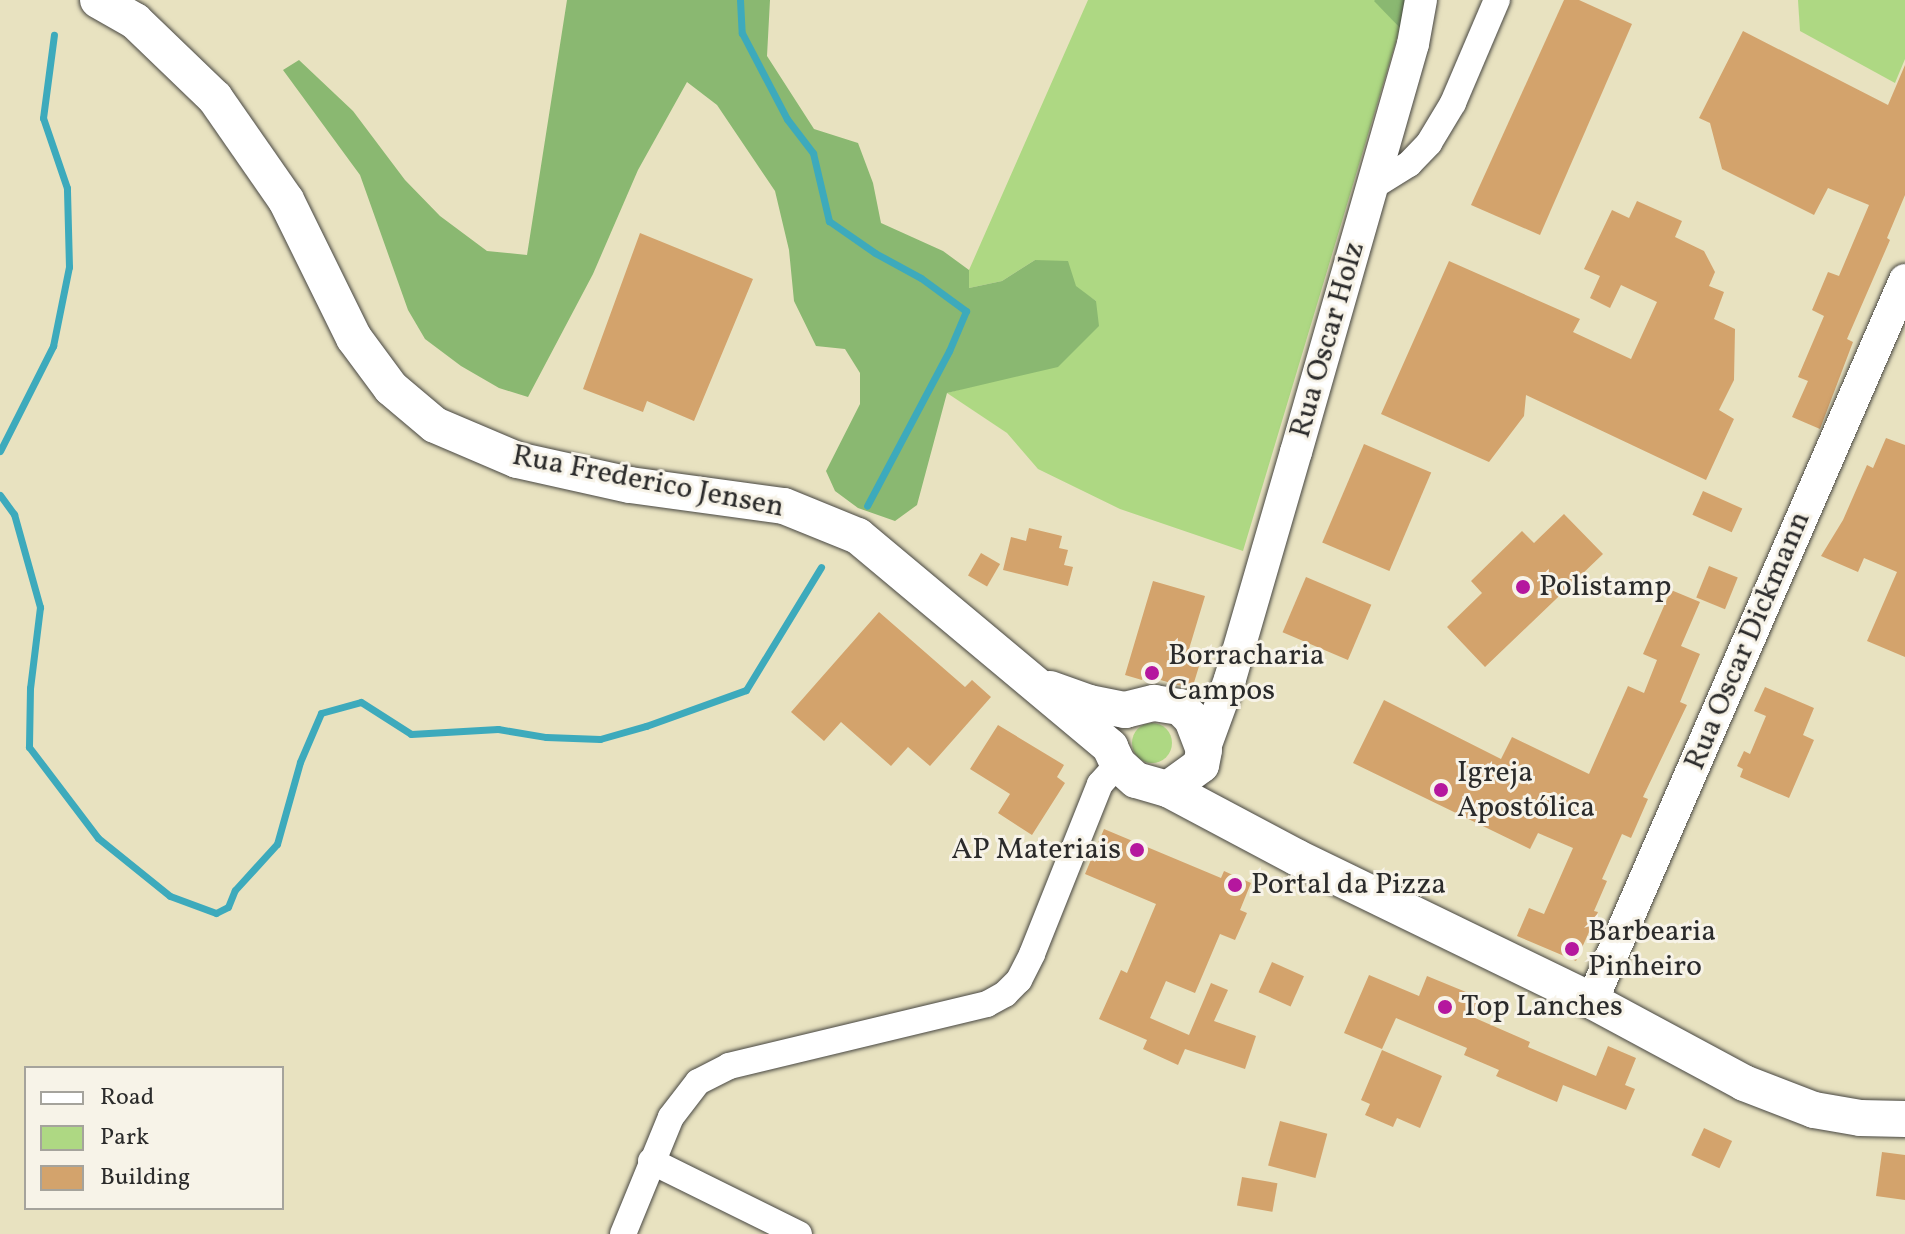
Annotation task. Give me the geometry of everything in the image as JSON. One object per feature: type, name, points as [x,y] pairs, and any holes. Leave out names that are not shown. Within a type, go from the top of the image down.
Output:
[{"type":"main road","name":"Rua Frederico Jensen","points":[[98,0],[135,21],[215,98],[286,200],[335,305],[362,350],[391,388],[435,425],[517,460],[630,485],[784,506],[858,536],[1027,678],[1114,756],[1136,780],[1168,789],[1773,1095],[1830,1113],[1860,1118],[1905,1119]]},
{"type":"main road","name":"Rua Frederico Jensen","points":[[1027,678],[1061,694],[1125,710],[1154,703],[1180,707],[1192,719],[1211,788],[1228,811],[1260,837]]},
{"type":"main road","points":[[1114,756],[1125,710]]},
{"type":"main road","points":[[1168,789],[1202,757]]},
{"type":"street","name":"Rua Oscar Holz","points":[[1202,757],[1230,679],[1413,44],[1421,0]]},
{"type":"street","points":[[1372,187],[1409,164],[1429,143],[1453,103],[1497,0]]},
{"type":"street","name":"Rua Oscar Dickmann","points":[[1592,1001],[1905,280]]},
{"type":"street","points":[[1180,707],[1204,706],[1230,679]]},
{"type":"street","points":[[623,1234],[671,1117],[698,1082],[729,1066],[987,1004],[1005,994],[1019,980],[1032,954],[1114,756]]},
{"type":"street","points":[[651,1161],[799,1234]]},
{"type":"green space","points":[[567,0],[770,0],[767,56],[814,129],[858,143],[873,183],[881,223],[943,251],[969,270],[969,288],[1002,281],[1035,260],[1068,261],[1076,286],[1096,301],[1099,326],[1058,367],[947,393],[917,505],[895,521],[858,508],[835,491],[826,471],[860,404],[860,373],[845,349],[816,346],[794,301],[789,250],[775,191],[717,105],[687,82],[638,170],[593,274],[528,397],[499,388],[461,366],[425,339],[408,310],[360,175],[283,70],[299,60],[353,111],[405,180],[440,216],[487,251],[527,255]]},
{"type":"green space","points":[[1088,0],[1375,0],[1400,28],[1243,551],[1120,509],[1038,469],[1007,433],[947,393],[983,383],[1096,301],[1035,260],[1002,281],[969,288],[969,270]]},
{"type":"green space","points":[[1410,0],[1400,28],[1374,1]]},
{"type":"green space","points":[[1798,0],[1905,0],[1905,59],[1895,83],[1800,31]]},
{"type":"green space","points":[[1152,723],[1166,729],[1172,743],[1166,757],[1152,763],[1138,757],[1132,743],[1138,729]]},
{"type":"building","points":[[1564,0],[1579,0],[1632,24],[1540,235],[1471,205]]},
{"type":"building","points":[[1743,31],[1888,105],[1905,65],[1905,195],[1887,238],[1890,240],[1847,339],[1853,342],[1820,429],[1792,417],[1808,381],[1798,377],[1824,316],[1812,310],[1828,272],[1839,276],[1869,205],[1828,188],[1814,215],[1722,169],[1710,123],[1699,118]]},
{"type":"building","points":[[1637,201],[1682,221],[1675,237],[1704,251],[1715,272],[1709,286],[1724,292],[1714,319],[1735,329],[1734,380],[1719,410],[1734,419],[1706,480],[1526,395],[1524,416],[1489,462],[1381,414],[1449,261],[1580,319],[1573,332],[1631,359],[1657,302],[1621,285],[1610,308],[1590,298],[1600,276],[1584,269],[1612,210],[1629,218]]},
{"type":"building","points":[[640,233],[753,279],[694,421],[647,401],[643,412],[583,389]]},
{"type":"building","points":[[1886,438],[1905,445],[1905,657],[1867,641],[1897,572],[1864,558],[1858,572],[1821,556],[1843,520],[1867,465],[1873,468]]},
{"type":"building","points":[[1364,444],[1431,473],[1389,571],[1322,542]]},
{"type":"building","points":[[1703,491],[1742,508],[1732,532],[1692,515]]},
{"type":"building","name":"Polistamp","points":[[1564,514],[1603,554],[1485,667],[1447,627],[1482,593],[1471,581],[1522,531],[1534,543]]},
{"type":"building","points":[[1029,528],[1062,536],[1059,548],[1068,550],[1064,565],[1073,567],[1068,586],[1003,570],[1011,537],[1026,541]]},
{"type":"building","points":[[981,553],[1000,564],[987,587],[968,576]]},
{"type":"building","points":[[1709,566],[1738,578],[1725,609],[1696,598]]},
{"type":"building","points":[[1306,577],[1371,605],[1348,660],[1283,632]]},
{"type":"building","points":[[1153,581],[1205,596],[1186,659],[1200,663],[1192,689],[1143,675],[1142,680],[1125,675]]},
{"type":"building","points":[[1671,590],[1700,602],[1681,646],[1700,654],[1680,702],[1687,705],[1643,797],[1648,799],[1631,838],[1622,834],[1602,879],[1607,881],[1594,911],[1598,912],[1576,961],[1517,936],[1529,908],[1544,914],[1573,848],[1538,833],[1530,849],[1353,763],[1384,700],[1501,759],[1512,737],[1589,774],[1628,686],[1644,693],[1657,660],[1643,654]]},
{"type":"building","points":[[879,612],[965,687],[972,680],[991,697],[930,766],[908,747],[891,766],[841,722],[824,741],[791,712]]},
{"type":"building","points":[[1765,687],[1814,708],[1803,735],[1814,740],[1789,798],[1740,777],[1743,769],[1737,766],[1744,751],[1750,754],[1766,716],[1754,711]]},
{"type":"building","points":[[998,725],[1064,765],[1057,777],[1065,783],[1032,835],[998,813],[1010,794],[970,769]]},
{"type":"building","points":[[1104,829],[1221,878],[1224,871],[1251,883],[1240,910],[1247,913],[1235,940],[1220,934],[1195,993],[1166,981],[1150,1018],[1189,1035],[1211,983],[1228,990],[1214,1021],[1256,1036],[1245,1069],[1185,1049],[1178,1065],[1143,1049],[1147,1040],[1099,1019],[1121,970],[1127,973],[1156,904],[1085,874]]},
{"type":"building","points":[[1272,962],[1304,976],[1291,1006],[1259,992]]},
{"type":"building","points":[[1369,975],[1419,996],[1427,976],[1483,999],[1475,1018],[1530,1042],[1528,1047],[1596,1076],[1608,1046],[1636,1058],[1625,1085],[1635,1089],[1626,1110],[1563,1085],[1557,1102],[1496,1076],[1499,1070],[1464,1055],[1467,1048],[1396,1018],[1382,1049],[1344,1033]]},
{"type":"building","points":[[1382,1050],[1442,1076],[1420,1128],[1397,1118],[1393,1127],[1365,1115],[1370,1104],[1361,1100]]},
{"type":"building","points":[[1280,1121],[1327,1134],[1315,1178],[1268,1165]]},
{"type":"building","points":[[1704,1128],[1732,1141],[1719,1168],[1691,1155]]},
{"type":"building","points":[[1882,1152],[1905,1155],[1905,1200],[1876,1196]]},
{"type":"building","points":[[1242,1177],[1277,1183],[1272,1212],[1237,1206]]},
{"type":"waterway","points":[[740,0],[742,33],[787,119],[813,153],[829,221],[875,253],[921,278],[966,311],[949,351],[867,506]]},
{"type":"waterway","points":[[0,451],[53,346],[69,267],[67,188],[43,118],[54,35]]},
{"type":"waterway","points":[[0,495],[14,514],[40,607],[30,688],[29,747],[98,838],[170,896],[216,913],[228,907],[235,890],[277,844],[300,762],[321,713],[361,702],[411,734],[498,729],[546,737],[600,739],[646,726],[746,690],[821,567]]},
{"type":"place","name":"Polistamp","points":[[1523,587]]},
{"type":"place","name":"Borracharia Campos","points":[[1152,673]]},
{"type":"place","name":"Igreja Apostólica","points":[[1441,790]]},
{"type":"place","name":"AP Materiais","points":[[1137,850]]},
{"type":"place","name":"Portal da Pizza","points":[[1235,885]]},
{"type":"place","name":"Barbearia Pinheiro","points":[[1572,949]]},
{"type":"place","name":"Top Lanches","points":[[1445,1007]]}]
